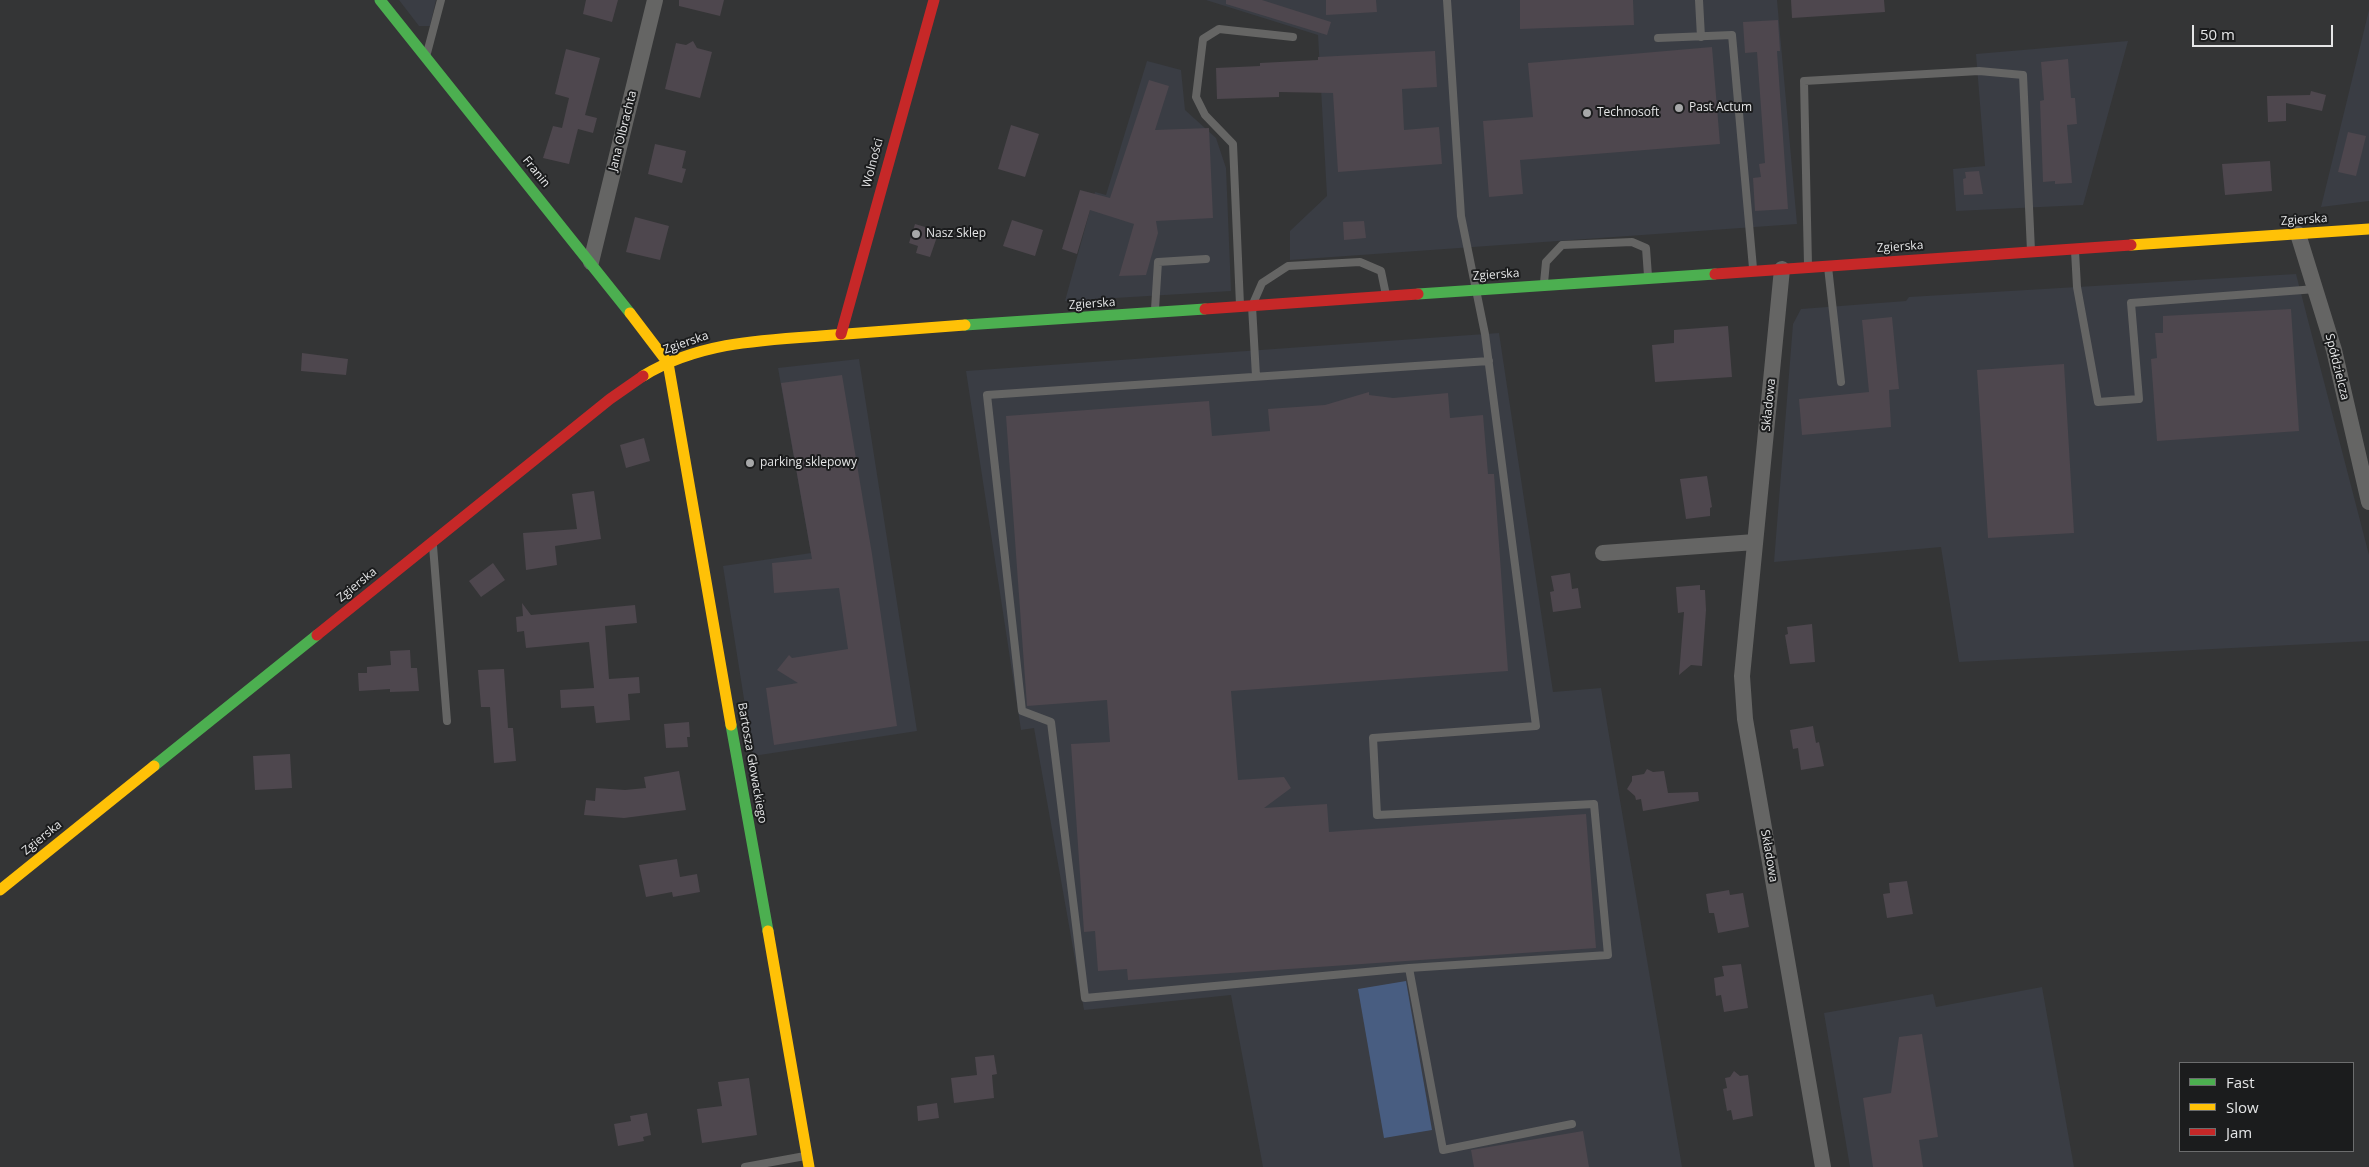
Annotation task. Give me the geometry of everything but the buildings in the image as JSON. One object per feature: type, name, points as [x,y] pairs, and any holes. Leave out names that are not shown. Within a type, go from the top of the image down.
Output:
[{"type":"main road","name":"Franin","points":[[380,0],[591,262],[668,363]]},
{"type":"main road","name":"Wolności","points":[[841,334],[934,0]]},
{"type":"main road","name":"Zgierska","points":[[0,890],[610,399],[668,363],[704,350],[739,343],[841,334],[2369,228]]},
{"type":"main road","name":"Bartosza Głowackiego","points":[[668,363],[808,1162]]},
{"type":"street","name":"Jana Olbrachta","points":[[591,262],[655,0]]},
{"type":"street","name":"Spółdzielcza","points":[[2298,234],[2334,350],[2369,502]]},
{"type":"street","name":"Składowa","points":[[1782,268],[1742,676],[1745,719],[1823,1167]]},
{"type":"street","points":[[1603,553],[1755,542]]},
{"type":"lane","points":[[426,57],[441,0]]},
{"type":"lane","points":[[1447,0],[1461,216],[1485,334],[1536,726],[1373,738],[1377,815],[1594,804],[1608,955],[1409,968],[1085,998],[1051,722],[1022,711],[987,395],[1488,361]]},
{"type":"lane","points":[[1699,0],[1700,37]]},
{"type":"lane","points":[[1240,307],[1232,144],[1205,115],[1196,97],[1203,39],[1220,29],[1293,37]]},
{"type":"lane","points":[[1658,38],[1732,35],[1753,270]]},
{"type":"lane","points":[[1808,267],[1809,223],[1804,82],[1978,71],[2022,75],[2031,252]]},
{"type":"lane","points":[[1544,286],[1546,262],[1562,245],[1632,242],[1646,248],[1648,278]]},
{"type":"lane","points":[[2074,249],[2077,287],[2098,402],[2139,399],[2132,303],[2316,290]]},
{"type":"lane","points":[[1154,313],[1158,262],[1206,259]]},
{"type":"lane","points":[[1256,376],[1252,306],[1262,283],[1288,266],[1360,262],[1381,271],[1386,296]]},
{"type":"lane","points":[[1828,266],[1841,382]]},
{"type":"lane","points":[[433,542],[447,721]]},
{"type":"lane","points":[[1409,968],[1443,1150],[1572,1124]]},
{"type":"lane","points":[[745,1167],[808,1162]]},
{"type":"shaded area","points":[[399,0],[436,0],[430,26],[419,26]]},
{"type":"shaded area","points":[[1206,0],[1777,0],[1797,224],[1290,260],[1290,231],[1327,196],[1318,35]]},
{"type":"shaded area","points":[[2369,10],[2369,201],[2321,207]]},
{"type":"shaded area","points":[[2128,41],[2083,205],[1956,211],[1953,169],[1985,166],[1976,54]]},
{"type":"shaded area","points":[[1147,61],[1181,70],[1185,110],[1216,138],[1226,168],[1231,291],[1065,301],[1095,192],[1106,195]]},
{"type":"shaded area","points":[[2296,274],[2369,555],[2369,641],[1959,662],[1941,547],[1774,562],[1793,324],[1801,309],[1906,301],[1909,297]]},
{"type":"shaded area","points":[[1499,333],[1553,692],[1601,688],[1682,1167],[1263,1167],[1231,995],[1084,1010],[1034,728],[1021,730],[966,371]]},
{"type":"shaded area","points":[[859,359],[917,731],[753,756],[723,566],[811,553],[778,368]]},
{"type":"shaded area","points":[[2042,987],[2074,1167],[1850,1167],[1824,1013],[1933,994],[1936,1007]]},
{"type":"water","points":[[1406,981],[1432,1130],[1384,1138],[1358,989]]},
{"type":"traffic: fast","points":[[380,0],[630,313]]},
{"type":"traffic: fast","points":[[1418,294],[1715,274]]},
{"type":"traffic: fast","points":[[965,325],[1205,309]]},
{"type":"traffic: fast","points":[[154,766],[317,635]]},
{"type":"traffic: fast","points":[[731,725],[768,931]]},
{"type":"traffic: slow","points":[[2131,245],[2369,229]]},
{"type":"traffic: slow","points":[[630,313],[668,363],[731,725]]},
{"type":"traffic: slow","points":[[643,376],[685,356],[729,345],[774,339],[965,325]]},
{"type":"traffic: slow","points":[[0,890],[154,766]]},
{"type":"traffic: slow","points":[[768,931],[809,1167]]},
{"type":"traffic: jam","points":[[841,334],[934,0]]},
{"type":"traffic: jam","points":[[1715,274],[2131,245]]},
{"type":"traffic: jam","points":[[1205,309],[1418,294]]},
{"type":"traffic: jam","points":[[317,635],[610,399],[643,376]]},
{"type":"place","name":"Past Actum","points":[[1679,108]]},
{"type":"place","name":"Technosoft","points":[[1587,113]]},
{"type":"place","name":"Nasz Sklep","points":[[916,234]]},
{"type":"place","name":"parking sklepowy","points":[[750,463]]}]
